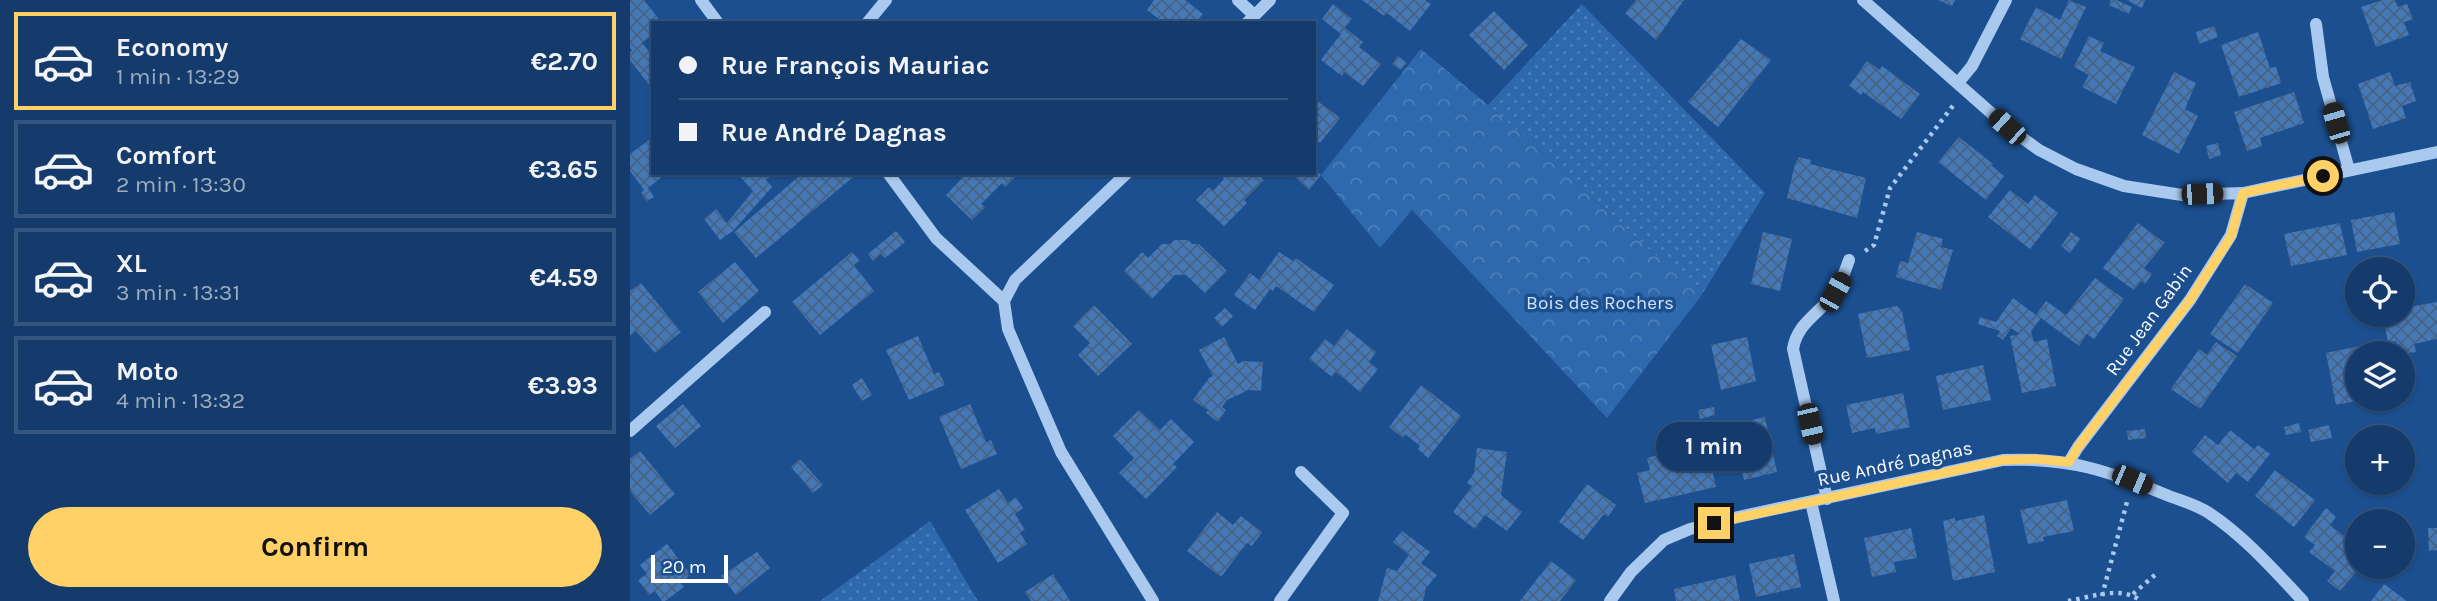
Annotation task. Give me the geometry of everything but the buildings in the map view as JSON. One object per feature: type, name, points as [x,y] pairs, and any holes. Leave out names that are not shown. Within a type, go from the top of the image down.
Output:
[{"type":"street","points":[[701,0],[717,21]]},
{"type":"street","points":[[869,21],[886,0]]},
{"type":"street","points":[[1238,0],[1250,19],[1270,0]]},
{"type":"street","points":[[1863,0],[2007,127],[2039,150],[2124,186],[2182,195],[2243,193],[2437,152]]},
{"type":"street","points":[[1962,87],[2006,0]]},
{"type":"street","points":[[2316,24],[2323,77],[2349,170]]},
{"type":"street","points":[[889,175],[936,238],[1004,301]]},
{"type":"street","points":[[1125,175],[1016,280],[1004,301],[1008,329],[1062,452],[1153,601]]},
{"type":"street","name":"Rue Jean Gabin","points":[[2069,462],[2190,300],[2231,236],[2243,193]]},
{"type":"street","points":[[1827,499],[1793,349],[1801,328],[1835,292],[1849,260]]},
{"type":"street","points":[[630,431],[765,312]]},
{"type":"street","name":"Rue André Dagnas","points":[[1610,601],[1631,572],[1664,540],[1690,529],[2003,460],[2035,459],[2069,462],[2132,480],[2208,512],[2264,559],[2303,601]]},
{"type":"street","points":[[1280,601],[1343,513],[1301,472]]},
{"type":"street","points":[[1811,502],[1834,601]]},
{"type":"path","points":[[1849,260],[1874,245],[1890,188],[1954,104],[1962,87]]},
{"type":"path","points":[[2102,596],[2132,480]]},
{"type":"path","points":[[2133,594],[2156,574]]},
{"type":"path","points":[[2068,601],[2122,591],[2133,594],[2141,601]]},
{"type":"green space","points":[[1582,4],[1765,193],[1701,296],[1488,105]]},
{"type":"green space","name":"Bois des Rochers","points":[[1421,49],[1488,105],[1701,296],[1607,418],[1412,210],[1380,248],[1321,175]]},
{"type":"green space","points":[[930,521],[978,601],[820,601]]},
{"type":"route","points":[[1714,523],[2003,460],[2069,462],[2190,300],[2231,236],[2243,193],[2323,176]]}]
